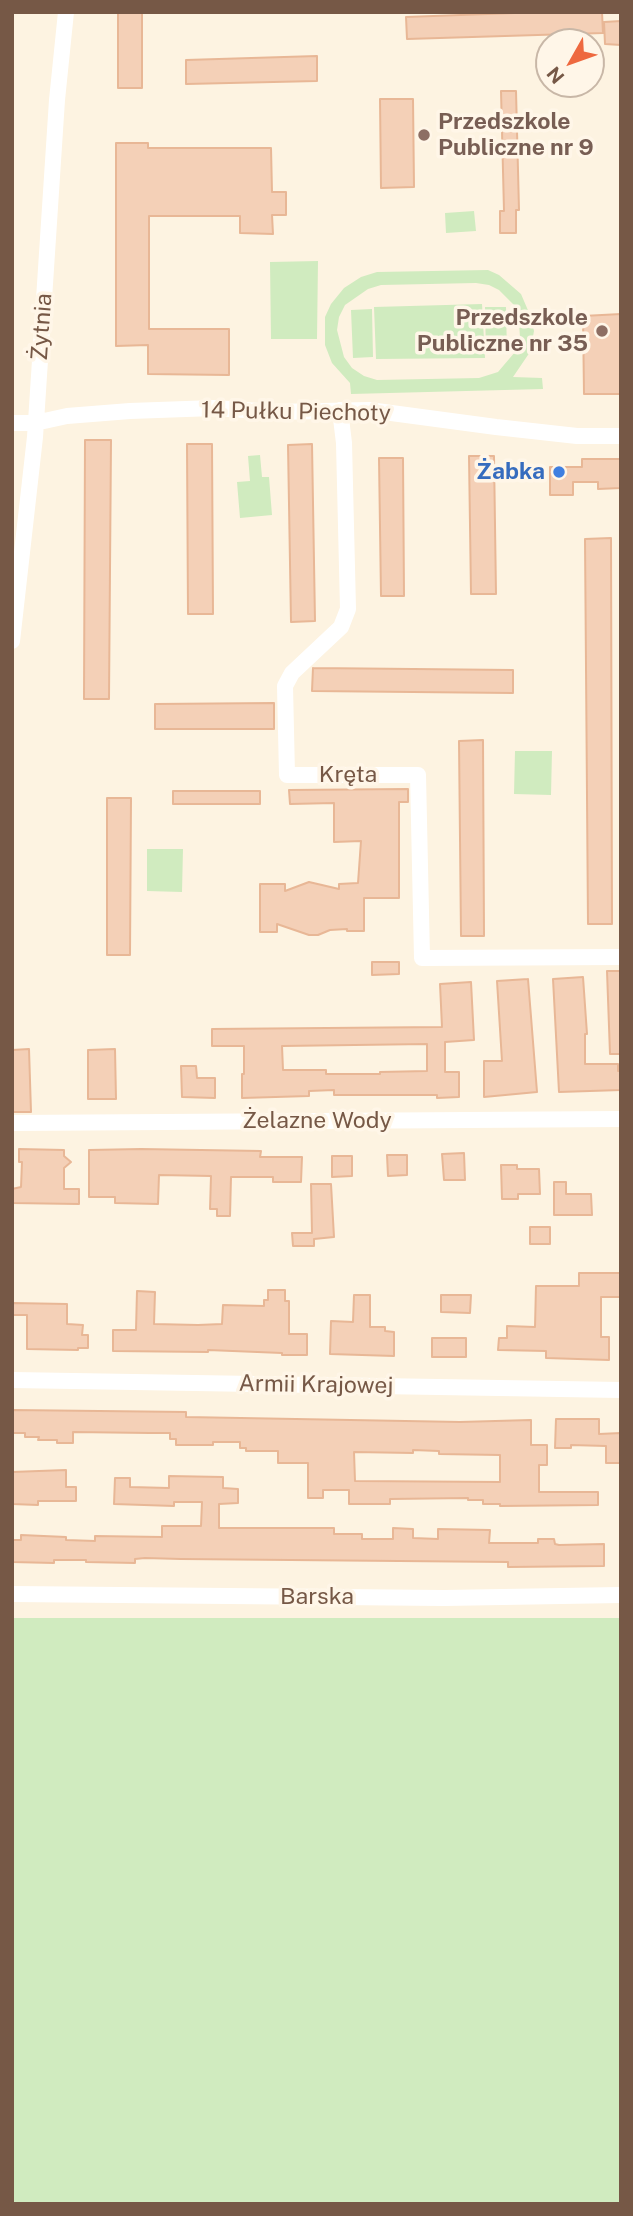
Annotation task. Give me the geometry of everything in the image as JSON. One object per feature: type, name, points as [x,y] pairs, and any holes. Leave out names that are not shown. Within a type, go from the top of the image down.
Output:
[{"type":"street","name":"Żytnia","points":[[12,641],[35,423],[57,100],[66,12]]},
{"type":"street","name":"14 Pułku Piechoty","points":[[12,424],[35,423],[71,415],[130,411],[214,408],[275,412],[369,410],[577,436],[621,436]]},
{"type":"street","name":"Kręta","points":[[340,410],[344,443],[348,609],[341,627],[292,673],[285,686],[287,775],[418,775],[422,958],[621,957]]},
{"type":"street","name":"Żelazne Wody","points":[[12,1123],[621,1119]]},
{"type":"street","name":"Armii Krajowej","points":[[12,1380],[621,1390]]},
{"type":"street","name":"Barska","points":[[12,1594],[431,1598],[621,1595]]},
{"type":"green space","points":[[474,211],[476,231],[446,233],[445,213]]},
{"type":"green space","points":[[318,261],[317,339],[271,339],[270,262]]},
{"type":"green space","points":[[488,270],[499,275],[521,294],[534,331],[530,352],[513,377],[542,378],[543,389],[351,394],[350,383],[332,363],[325,345],[325,317],[331,304],[344,288],[361,277],[377,272]],"holes":[[[381,285],[489,285],[499,290],[514,305],[519,321],[520,338],[515,352],[498,372],[479,378],[377,380],[352,368],[344,357],[337,330],[339,317],[345,305],[368,289]]]},
{"type":"green space","points":[[482,304],[485,358],[376,359],[374,307]]},
{"type":"green space","points":[[485,307],[506,307],[507,354],[486,354]]},
{"type":"green space","points":[[372,309],[373,357],[353,358],[351,310]]},
{"type":"green space","points":[[260,455],[262,477],[269,477],[272,515],[240,518],[237,482],[250,481],[248,456]]},
{"type":"green space","points":[[515,751],[552,751],[551,795],[514,794]]},
{"type":"green space","points":[[147,849],[183,849],[182,892],[147,891]]},
{"type":"green space","points":[[12,1618],[621,1618],[621,2204],[12,2204]]},
{"type":"building","points":[[118,12],[142,12],[142,88],[118,88]]},
{"type":"building","points":[[602,12],[603,28],[535,28],[535,35],[407,39],[406,17]]},
{"type":"building","points":[[621,21],[621,45],[605,44],[604,22]]},
{"type":"building","points":[[317,56],[317,81],[186,84],[186,60]]},
{"type":"building","points":[[501,91],[516,91],[519,210],[516,210],[516,233],[500,233],[500,211],[504,211]]},
{"type":"building","points":[[380,99],[413,99],[414,187],[381,188]]},
{"type":"building","points":[[116,143],[148,143],[148,148],[271,148],[272,192],[286,192],[286,215],[272,215],[273,234],[240,233],[240,216],[149,216],[149,329],[229,329],[229,375],[148,374],[148,345],[116,346]]},
{"type":"building","points":[[621,314],[621,394],[584,394],[583,316]]},
{"type":"building","points":[[85,440],[111,440],[109,699],[84,699]]},
{"type":"building","points":[[187,444],[212,444],[213,614],[188,614]]},
{"type":"building","points":[[312,444],[315,621],[291,622],[288,445]]},
{"type":"building","points":[[469,456],[494,456],[496,594],[471,594]]},
{"type":"building","points":[[379,458],[403,458],[404,596],[381,596]]},
{"type":"building","points":[[582,459],[621,459],[621,488],[598,489],[598,482],[573,482],[573,495],[550,495],[550,467],[582,467]]},
{"type":"building","points":[[611,538],[612,924],[588,924],[585,539]]},
{"type":"building","points":[[313,668],[513,670],[513,693],[312,691]]},
{"type":"building","points":[[274,703],[274,729],[155,729],[155,704]]},
{"type":"building","points":[[483,740],[484,936],[461,936],[459,741]]},
{"type":"building","points":[[408,789],[408,802],[399,802],[399,898],[364,898],[364,931],[330,930],[309,935],[277,924],[277,932],[260,932],[260,884],[285,884],[285,891],[309,882],[339,889],[339,884],[358,883],[361,841],[334,842],[334,803],[290,804],[289,790]]},
{"type":"building","points":[[173,791],[260,791],[260,804],[173,804]]},
{"type":"building","points":[[107,798],[131,798],[130,955],[107,955]]},
{"type":"building","points":[[372,962],[399,962],[399,974],[372,975]]},
{"type":"building","points":[[607,971],[621,971],[621,1054],[610,1054]]},
{"type":"building","points":[[583,977],[587,1034],[585,1064],[618,1064],[618,1071],[621,1071],[621,1090],[559,1092],[553,979]]},
{"type":"building","points":[[528,979],[537,1092],[484,1097],[484,1061],[502,1061],[497,981]]},
{"type":"building","points":[[471,982],[474,1040],[445,1042],[445,1072],[459,1072],[459,1097],[334,1095],[334,1090],[309,1091],[309,1096],[242,1098],[244,1046],[212,1046],[212,1029],[442,1027],[440,984]],"holes":[[[427,1044],[427,1071],[326,1074],[326,1070],[283,1070],[282,1046]]]},
{"type":"building","points":[[29,1049],[31,1112],[12,1112],[12,1050]]},
{"type":"building","points":[[115,1049],[116,1099],[88,1099],[88,1050]]},
{"type":"building","points":[[181,1066],[196,1066],[197,1078],[215,1078],[215,1098],[182,1097]]},
{"type":"building","points":[[19,1149],[64,1150],[64,1156],[71,1162],[64,1168],[64,1189],[79,1189],[79,1204],[12,1203],[12,1189],[21,1187],[22,1162],[19,1162]]},
{"type":"building","points":[[89,1150],[261,1151],[260,1157],[302,1157],[301,1182],[273,1182],[273,1177],[231,1177],[230,1216],[217,1216],[217,1209],[210,1209],[211,1176],[159,1175],[158,1204],[115,1203],[115,1197],[89,1197]]},
{"type":"building","points":[[464,1153],[465,1180],[444,1180],[442,1154]]},
{"type":"building","points":[[387,1155],[407,1155],[407,1175],[388,1176]]},
{"type":"building","points":[[332,1156],[352,1156],[352,1176],[332,1177]]},
{"type":"building","points":[[501,1165],[517,1165],[517,1169],[539,1169],[540,1194],[518,1194],[518,1199],[502,1199]]},
{"type":"building","points":[[554,1182],[566,1182],[566,1194],[591,1194],[592,1215],[554,1215]]},
{"type":"building","points":[[311,1184],[331,1184],[334,1237],[314,1239],[314,1246],[293,1246],[292,1233],[312,1233]]},
{"type":"building","points":[[530,1227],[550,1227],[550,1244],[530,1244]]},
{"type":"building","points":[[579,1273],[621,1273],[621,1297],[601,1297],[601,1337],[609,1337],[609,1360],[546,1358],[546,1351],[498,1350],[499,1338],[507,1338],[507,1326],[535,1327],[536,1286],[579,1286]]},
{"type":"building","points":[[268,1290],[285,1290],[285,1301],[289,1301],[289,1334],[307,1334],[307,1355],[208,1350],[113,1351],[113,1330],[136,1330],[137,1291],[155,1292],[154,1324],[198,1325],[222,1324],[223,1305],[264,1306],[264,1300],[268,1300]]},
{"type":"building","points":[[354,1295],[370,1295],[370,1327],[385,1327],[385,1331],[394,1332],[394,1356],[330,1354],[331,1321],[353,1322]]},
{"type":"building","points":[[441,1295],[471,1295],[470,1313],[441,1312]]},
{"type":"building","points":[[12,1303],[67,1304],[67,1324],[83,1325],[82,1335],[88,1335],[88,1348],[27,1349],[27,1315],[12,1315]]},
{"type":"building","points":[[432,1338],[466,1338],[466,1357],[432,1357]]},
{"type":"building","points":[[12,1410],[186,1412],[186,1417],[460,1422],[531,1420],[531,1445],[547,1445],[547,1465],[539,1465],[539,1492],[598,1492],[598,1505],[500,1506],[483,1504],[483,1500],[468,1498],[390,1499],[390,1504],[349,1504],[349,1490],[323,1490],[323,1498],[308,1498],[308,1463],[278,1463],[278,1451],[246,1451],[246,1448],[240,1448],[240,1442],[176,1445],[176,1439],[170,1439],[170,1433],[73,1432],[73,1443],[57,1443],[57,1440],[38,1440],[39,1437],[25,1437],[25,1433],[12,1433]],"holes":[[[439,1451],[439,1454],[500,1455],[500,1482],[355,1481],[354,1452]]]},
{"type":"building","points":[[556,1419],[599,1419],[599,1434],[621,1433],[621,1463],[606,1463],[606,1446],[571,1445],[571,1448],[555,1448]]},
{"type":"building","points":[[66,1470],[66,1487],[76,1487],[76,1501],[38,1501],[38,1505],[12,1504],[12,1472]]},
{"type":"building","points":[[169,1476],[223,1477],[223,1488],[238,1489],[238,1503],[219,1504],[219,1528],[334,1528],[334,1534],[362,1534],[362,1539],[393,1539],[393,1528],[413,1529],[413,1538],[438,1539],[438,1529],[490,1530],[489,1543],[538,1543],[538,1539],[554,1539],[555,1544],[559,1545],[604,1544],[604,1566],[508,1567],[508,1562],[145,1558],[135,1559],[135,1563],[86,1560],[54,1560],[54,1563],[12,1562],[12,1540],[21,1540],[21,1535],[95,1541],[95,1536],[162,1537],[162,1526],[201,1526],[202,1502],[174,1502],[174,1506],[114,1504],[115,1478],[130,1478],[130,1487],[169,1488]]},
{"type":"place","name":"Przedszkole Publiczne nr 9","points":[[424,135]]},
{"type":"place","name":"Przedszkole Publiczne nr 35","points":[[602,331]]},
{"type":"place","name":"Żabka","points":[[559,472]]}]
